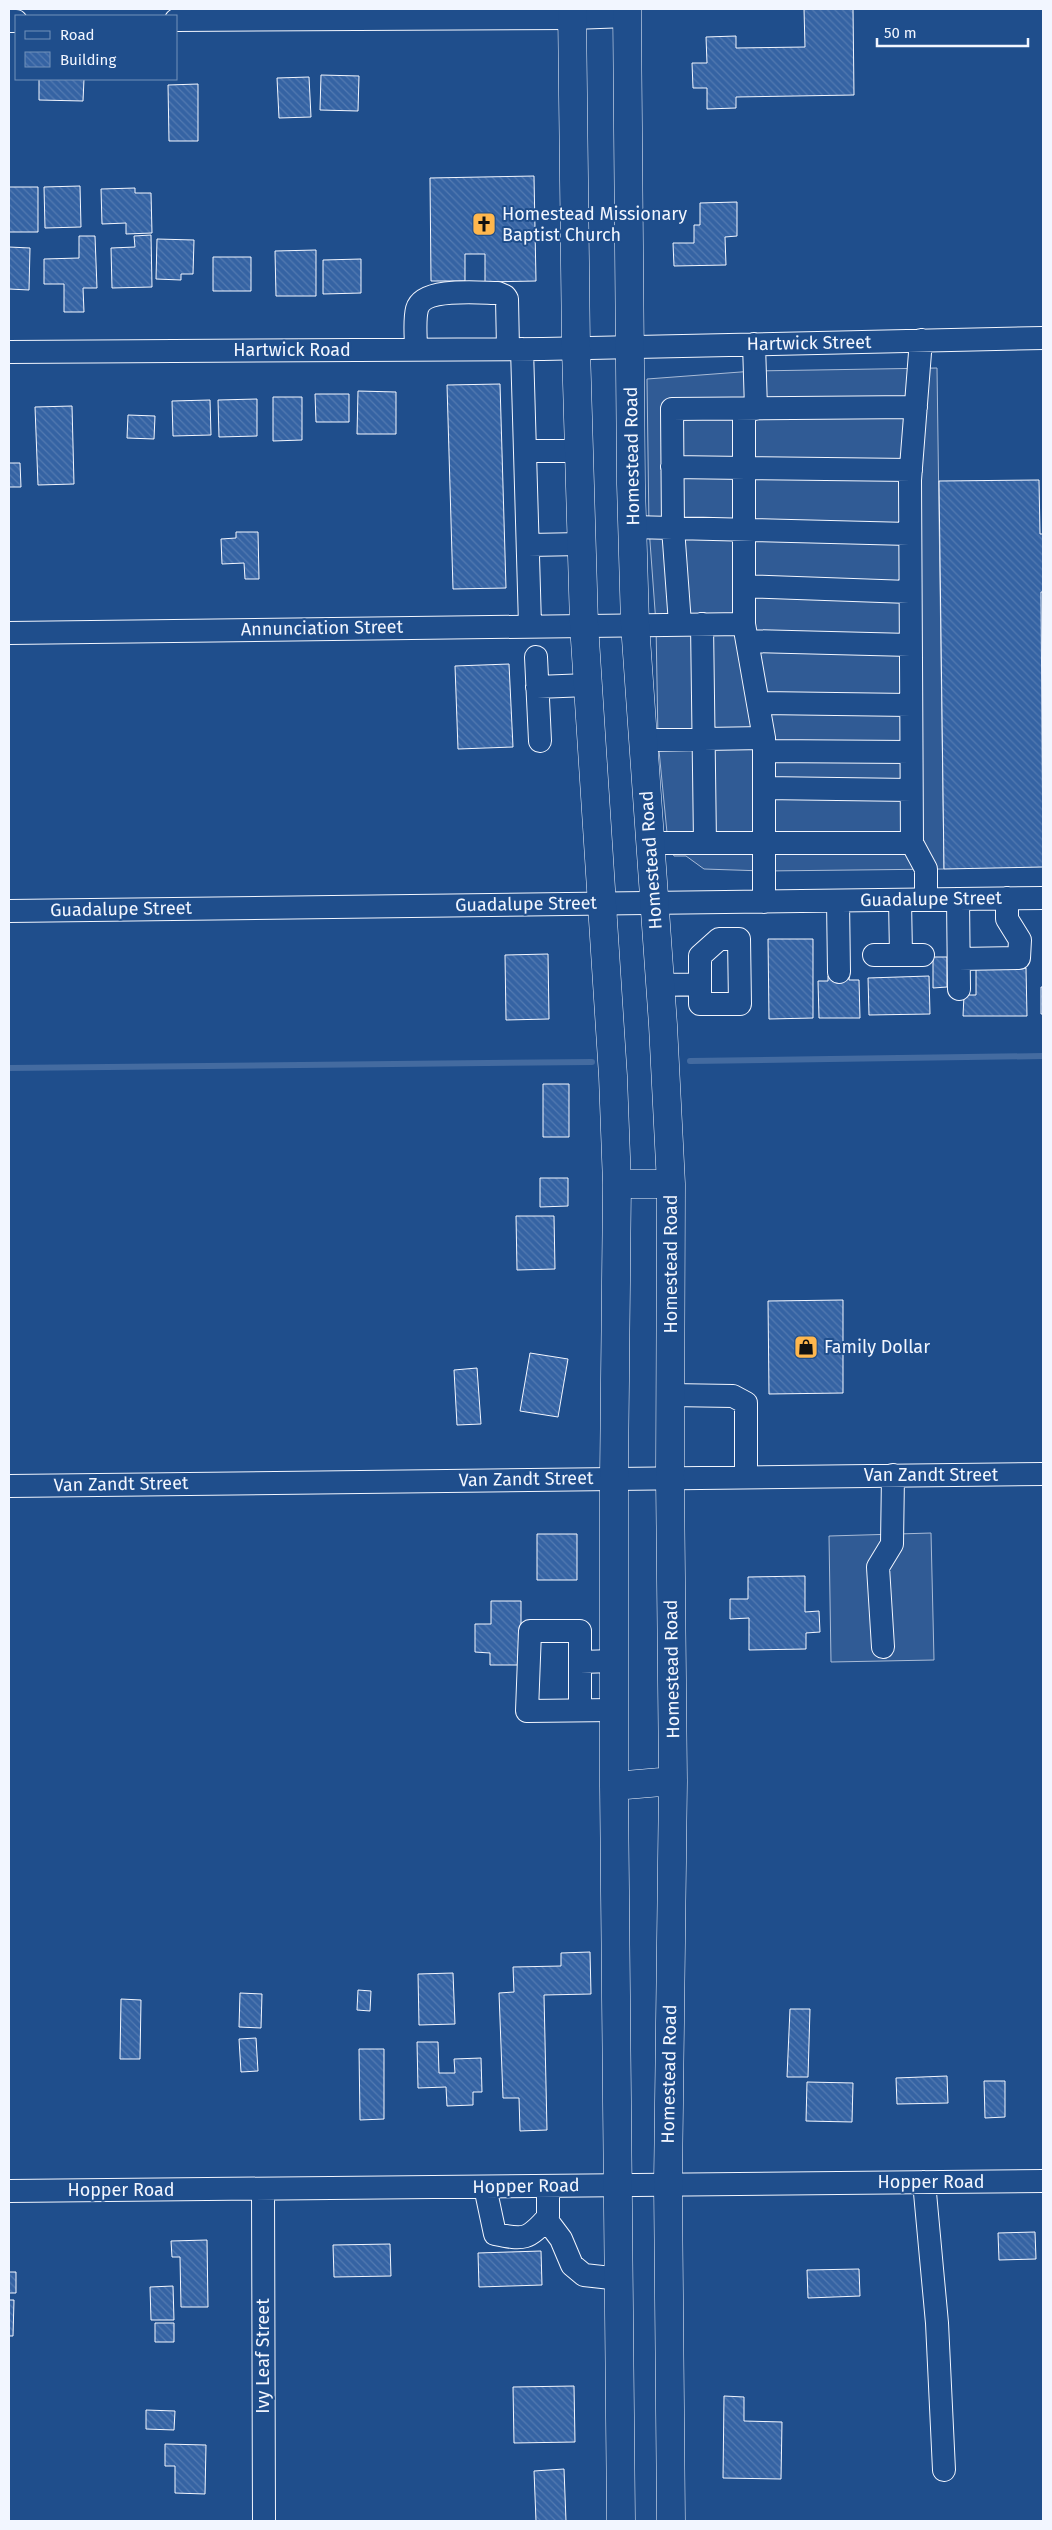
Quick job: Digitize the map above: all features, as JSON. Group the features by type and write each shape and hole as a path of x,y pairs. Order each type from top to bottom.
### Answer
{"main road":[{"name":"Homestead Road","path":"627,12 632,528 635,624 672,1184 670,1477 673,1781 668,2184 671,2521"},
{"path":"572,14 576,348 584,624 613,1076 618,1184 614,1478 614,1786 621,2521"},
{"path":"618,1184 672,1184"},
{"path":"614,1786 673,1781"}],"street":[{"path":"178,20 627,12"},
{"path":"416,349 417,310 420,303 428,297 441,294 498,293 507,299 515,349 525,451 530,625"},
{"name":"Hartwick Street","path":"576,348 1043,338"},
{"path":"921,340 911,470 910,705 912,843 926,868 926,899"},
{"path":"754,344 744,467 744,586 746,632 764,745 764,902"},
{"name":"Hartwick Road","path":"9,352 576,348"},
{"path":"680,624 673,528 672,410 916,408"},
{"path":"525,451 579,451"},
{"path":"672,467 911,470"},
{"path":"632,528 910,534"},
{"path":"528,545 582,544"},
{"path":"744,586 909,592"},
{"name":"Annunciation Street","path":"9,633 584,624 702,624 746,632 910,645"},
{"path":"702,624 705,843"},
{"path":"536,657 540,741"},
{"path":"537,687 588,685"},
{"path":"758,703 910,705"},
{"path":"643,740 704,739 764,745 911,752"},
{"path":"764,788 911,790"},
{"path":"650,843 912,843"},
{"path":"959,959 1019,958 1020,940 1007,920 1007,898"},
{"name":"Guadalupe Street","path":"9,911 1043,898"},
{"path":"958,899 959,989"},
{"path":"874,955 912,955 900,900"},
{"path":"838,901 839,972"},
{"path":"729,902 729,939"},
{"path":"719,939 739,939 740,1004 700,1004 700,984 700,956 719,939"},
{"path":"660,985 700,984"},
{"path":"671,1395 733,1396 746,1403 746,1476"},
{"name":"Van Zandt Street","path":"9,1486 1043,1474"},
{"path":"883,1647 878,1567 892,1544 892,1475"},
{"path":"580,1710 580,1631 530,1631 527,1711 614,1710"},
{"path":"580,1662 614,1661"},
{"name":"Hopper Road","path":"9,2191 1043,2181"},
{"path":"924,2182 937,2324 944,2470"},
{"path":"485,2187 495,2234 520,2239 534,2232 546,2219 548,2186"},
{"name":"Ivy Leaf Street","path":"263,2190 264,2521"},
{"path":"546,2219 561,2239 572,2264 584,2275 620,2279"}],"shaded area":[{"path":"937,368 944,869 764,871 704,869 686,856 674,856 668,843 658,740 656,624 649,528 647,379 754,371"},
{"path":"931,1533 934,1660 831,1662 829,1536"}],"building":[{"path":"804,9 853,9 854,95 736,97 736,108 707,109 707,88 693,88 692,63 707,63 706,37 736,36 736,48 805,47"},
{"path":"321,75 359,76 358,111 320,110"},
{"path":"309,77 311,117 279,118 277,78"},
{"path":"39,80 84,80 83,101 39,100"},
{"path":"198,84 198,141 169,141 168,85"},
{"path":"534,176 536,281 485,282 485,254 465,254 465,281 431,281 430,178"},
{"path":"80,186 81,227 45,228 44,187"},
{"path":"9,187 38,187 38,232 9,232"},
{"path":"135,188 135,193 151,193 152,233 126,234 126,223 102,224 101,189"},
{"path":"737,202 737,236 725,237 726,265 674,266 673,243 694,243 694,225 700,225 700,203"},
{"path":"151,235 152,287 112,288 111,248 135,247 134,236"},
{"path":"79,236 95,236 97,288 83,288 84,312 64,312 64,284 44,284 44,259 79,258"},
{"path":"157,239 194,240 193,274 181,274 181,280 156,279"},
{"path":"9,247 30,248 29,290 9,289"},
{"path":"316,250 316,296 276,296 275,251"},
{"path":"213,257 251,257 251,291 213,291"},
{"path":"361,259 361,293 323,294 323,260"},
{"path":"500,384 506,588 453,589 447,385"},
{"path":"358,391 396,392 396,434 357,434"},
{"path":"315,394 349,394 349,422 316,422"},
{"path":"273,397 302,397 302,440 273,441"},
{"path":"257,399 257,436 219,437 218,400"},
{"path":"210,400 211,435 173,436 172,401"},
{"path":"72,406 74,484 38,485 35,407"},
{"path":"128,415 155,416 154,439 127,438"},
{"path":"9,463 20,463 21,487 9,487"},
{"path":"1039,480 1040,534 1043,534 1043,592 1041,592 1043,867 944,869 939,481"},
{"path":"236,532 258,532 259,579 245,579 244,563 222,564 221,539 236,538"},
{"path":"509,664 513,747 458,749 455,666"},
{"path":"768,939 813,939 813,1018 769,1019"},
{"path":"548,954 549,1019 506,1020 505,955"},
{"path":"933,957 947,957 947,987 933,988"},
{"path":"976,968 1026,968 1027,1016 963,1016 964,995 976,995"},
{"path":"828,976 849,976 849,980 859,980 860,1018 819,1018 818,981 828,981"},
{"path":"929,976 930,1014 869,1015 868,978"},
{"path":"1041,987 1043,987 1043,1014 1041,1014"},
{"path":"543,1084 569,1084 569,1137 543,1137"},
{"path":"540,1178 568,1178 568,1206 540,1207"},
{"path":"516,1216 554,1216 555,1269 517,1270"},
{"name":"Family Dollar","path":"843,1300 843,1393 769,1394 768,1301"},
{"path":"530,1353 568,1359 558,1417 520,1411"},
{"path":"477,1368 481,1424 457,1425 454,1370"},
{"path":"537,1534 577,1534 577,1580 537,1580"},
{"path":"805,1576 805,1612 819,1611 820,1632 806,1633 806,1649 749,1650 749,1618 730,1619 730,1599 748,1599 748,1577"},
{"path":"491,1601 521,1601 521,1665 490,1665 490,1653 475,1652 475,1624 491,1624"},
{"path":"590,1952 591,1994 544,1995 547,2130 520,2131 519,2098 503,2098 499,1993 514,1992 513,1967 561,1966 561,1953"},
{"path":"453,1973 455,2024 419,2025 418,1974"},
{"path":"358,1990 371,1991 370,2011 357,2010"},
{"path":"240,1993 262,1994 261,2028 239,2027"},
{"path":"121,1999 141,2000 140,2059 120,2059"},
{"path":"790,2009 810,2009 808,2077 787,2077"},
{"path":"256,2038 258,2071 241,2072 239,2039"},
{"path":"417,2042 438,2042 439,2073 455,2073 454,2059 481,2058 482,2092 473,2092 473,2105 447,2106 446,2087 418,2088"},
{"path":"359,2049 384,2049 384,2119 360,2120"},
{"path":"947,2076 948,2103 897,2104 896,2078"},
{"path":"984,2081 1005,2081 1005,2117 985,2118"},
{"path":"807,2082 853,2083 852,2122 806,2121"},
{"path":"1035,2232 1036,2259 999,2260 998,2233"},
{"path":"207,2240 208,2307 181,2307 180,2257 172,2257 171,2241"},
{"path":"390,2244 391,2276 334,2277 333,2245"},
{"path":"541,2251 542,2285 479,2287 478,2253"},
{"path":"859,2269 860,2296 808,2298 807,2270"},
{"path":"9,2272 16,2272 16,2293 9,2293"},
{"path":"173,2286 174,2320 151,2320 150,2287"},
{"path":"9,2300 14,2300 13,2336 9,2336"},
{"path":"155,2323 174,2323 174,2342 155,2342"},
{"path":"574,2386 575,2442 514,2443 513,2387"},
{"path":"724,2396 744,2397 744,2421 782,2422 781,2479 723,2478"},
{"path":"146,2410 175,2411 174,2430 146,2429"},
{"path":"165,2444 206,2445 205,2494 175,2493 175,2466 165,2466"},
{"path":"564,2469 566,2521 536,2521 534,2471"}],"waterway":[{"path":"690,1061 1043,1056"},
{"path":"9,1068 592,1062"}],"place":[{"name":"Homestead Missionary Baptist Church","path":"484,224"},
{"name":"Family Dollar","path":"806,1347"}]}
